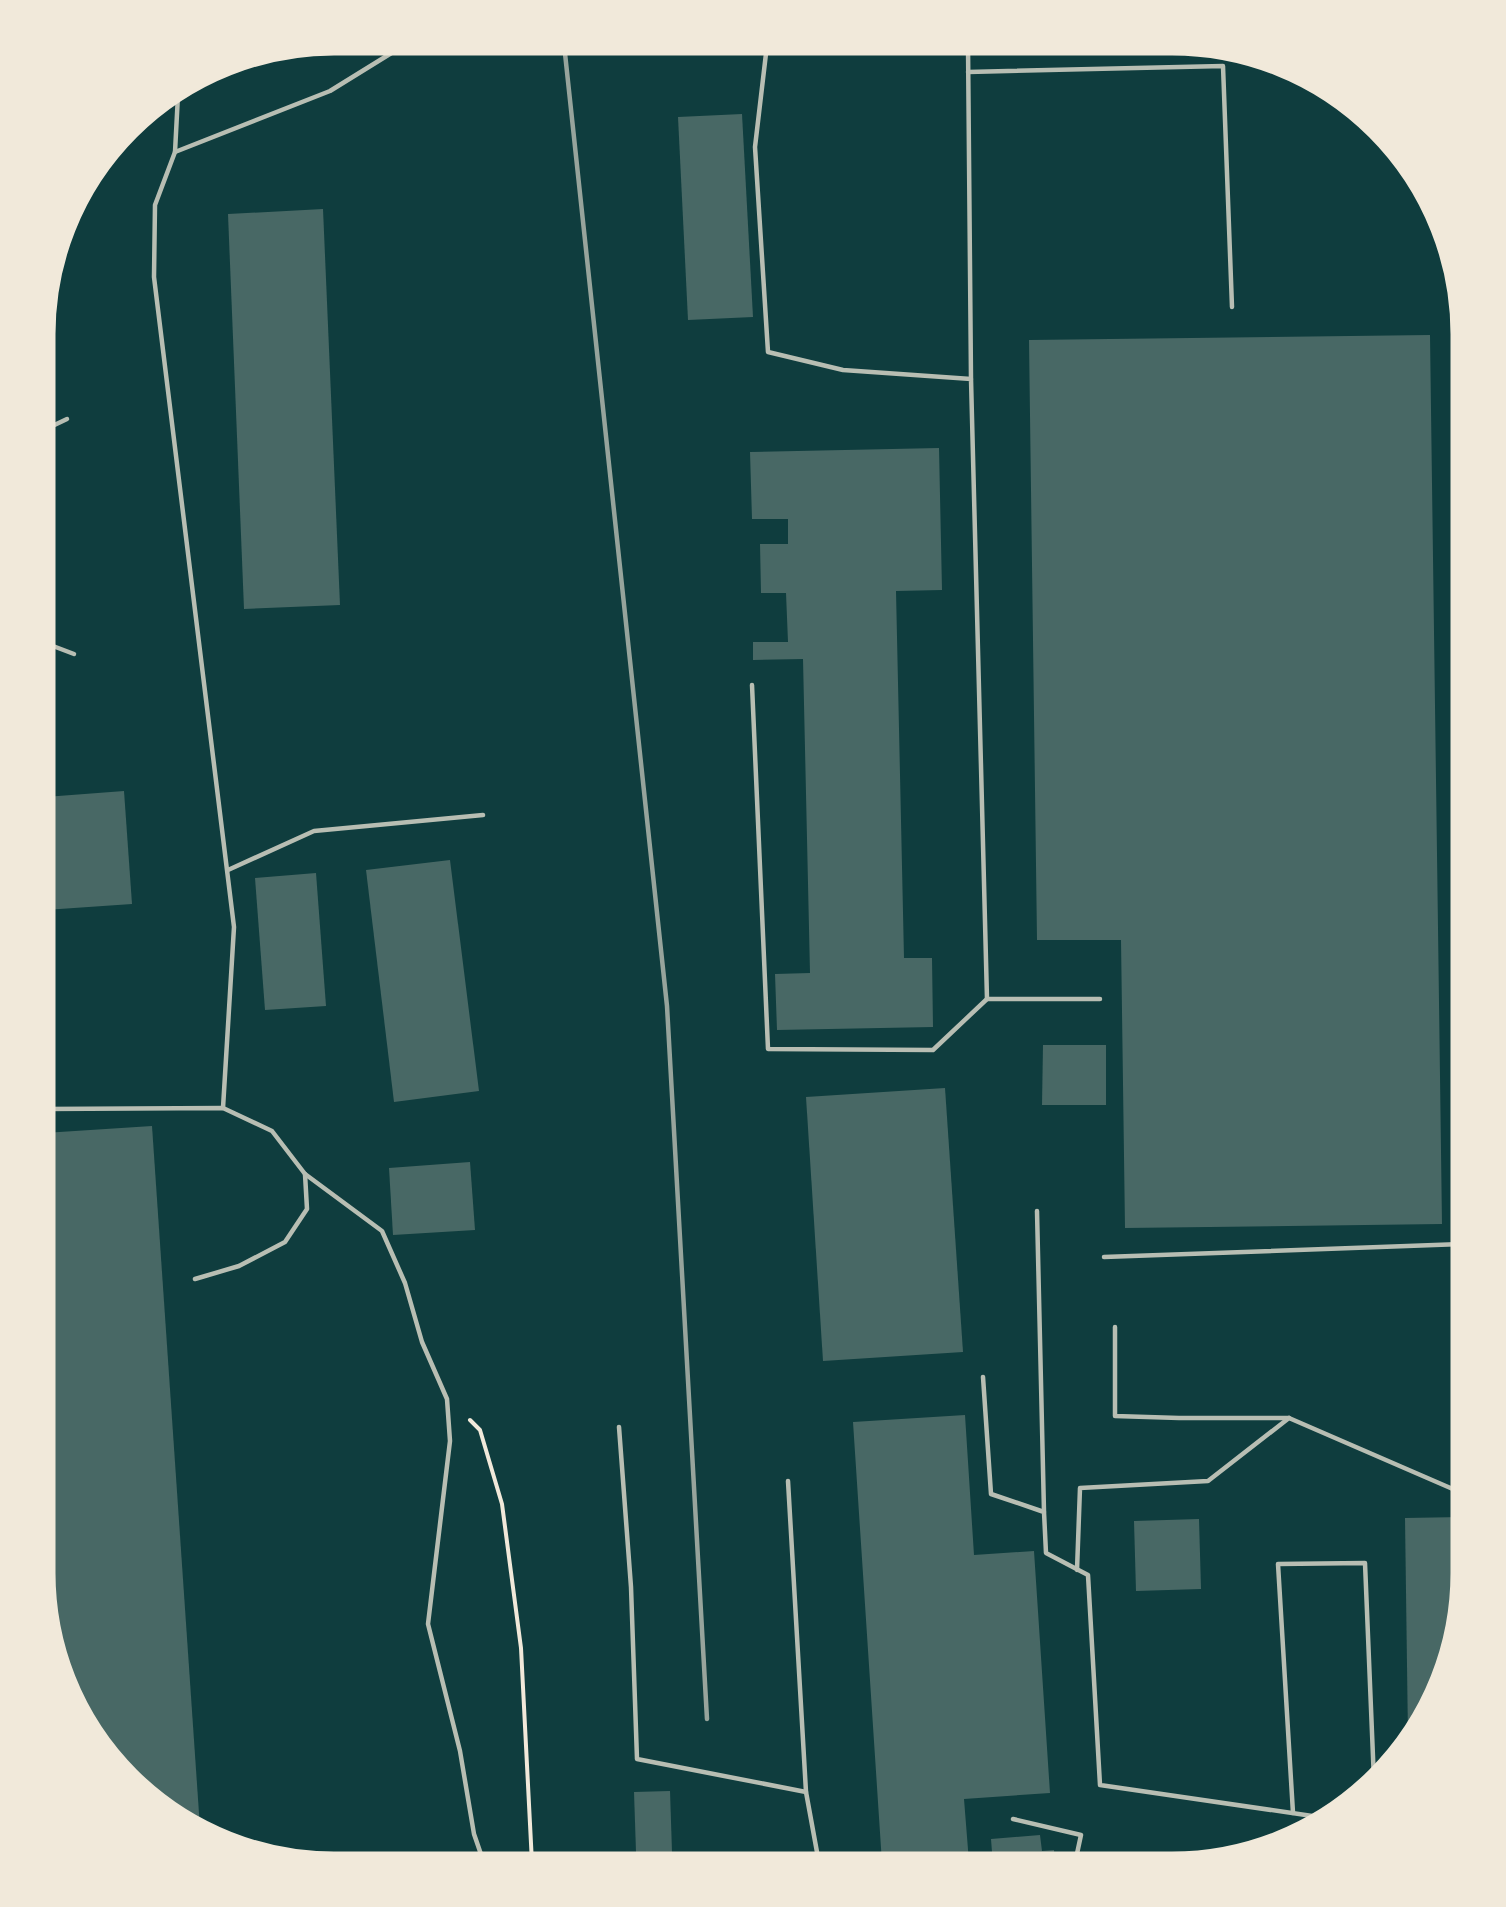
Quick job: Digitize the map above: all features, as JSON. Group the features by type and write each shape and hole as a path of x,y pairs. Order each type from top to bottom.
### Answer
{"lane":[{"path":"175,152 330,91 390,54"},
{"path":"766,54 754,147 768,352 843,370 971,379"},
{"path":"968,54 971,379 987,999"},
{"path":"968,72 1223,66 1232,307"},
{"path":"178,101 175,152 155,206 154,277 234,927 223,1108"},
{"path":"54,425 67,419"},
{"path":"54,646 74,654"},
{"path":"752,685 768,1049 933,1050 987,999 1100,999"},
{"path":"228,870 314,831 483,815"},
{"path":"54,1109 223,1108 272,1131 305,1174 382,1231 405,1282 422,1342 447,1399 450,1441 428,1624 460,1751 474,1834 481,1853"},
{"path":"195,1279 239,1266 285,1242 307,1209 305,1174"},
{"path":"1037,1211 1046,1553 1088,1575 1100,1785 1312,1816"},
{"path":"1104,1257 1452,1244"},
{"path":"1115,1327 1115,1416 1289,1418 1452,1489"},
{"path":"983,1377 991,1494 1044,1512"},
{"path":"1077,1570 1080,1488 1208,1481 1289,1418"},
{"path":"619,1427 631,1587 637,1759 806,1792"},
{"path":"788,1481 806,1792 817,1853"},
{"path":"1293,1813 1278,1564 1365,1563 1373,1768"},
{"path":"1013,1819 1081,1835 1077,1853"}],"path":[{"path":"447,1399 480,1430 502,1504 521,1648 531,1853"}],"building":[{"path":"742,114 753,317 688,320 678,117"},
{"path":"323,209 340,605 244,609 228,214"},
{"path":"1430,335 1442,1224 1125,1228 1121,940 1037,940 1029,340"},
{"path":"939,448 942,590 896,591 904,958 932,958 933,1027 777,1030 775,974 810,973 803,659 753,660 753,642 788,642 786,593 761,593 760,544 788,544 788,519 752,519 750,452"},
{"path":"124,791 132,904 54,909 54,796"},
{"path":"450,860 479,1091 394,1102 366,870"},
{"path":"316,873 326,1006 265,1010 255,878"},
{"path":"1043,1045 1106,1045 1106,1105 1042,1105"},
{"path":"945,1088 963,1352 823,1361 806,1097"},
{"path":"152,1126 199,1819 149,1784 112,1744 91,1713 75,1680 59,1628 54,1573 54,1132"},
{"path":"470,1162 475,1230 393,1235 389,1168"},
{"path":"965,1415 974,1555 1034,1551 1050,1793 964,1799 968,1853 881,1853 853,1422"},
{"path":"1452,1517 1452,1573 1447,1628 1431,1680 1408,1724 1405,1518"},
{"path":"1199,1519 1201,1589 1136,1591 1134,1521"},
{"path":"670,1791 672,1852 636,1852 634,1792"},
{"path":"1040,1835 1042,1851 1054,1850 1054,1853 974,1853 992,1852 991,1839"},
{"path":"431,1852 431,1853 385,1853"}],"railway":[{"path":"565,54 667,1006 707,1719"}]}
